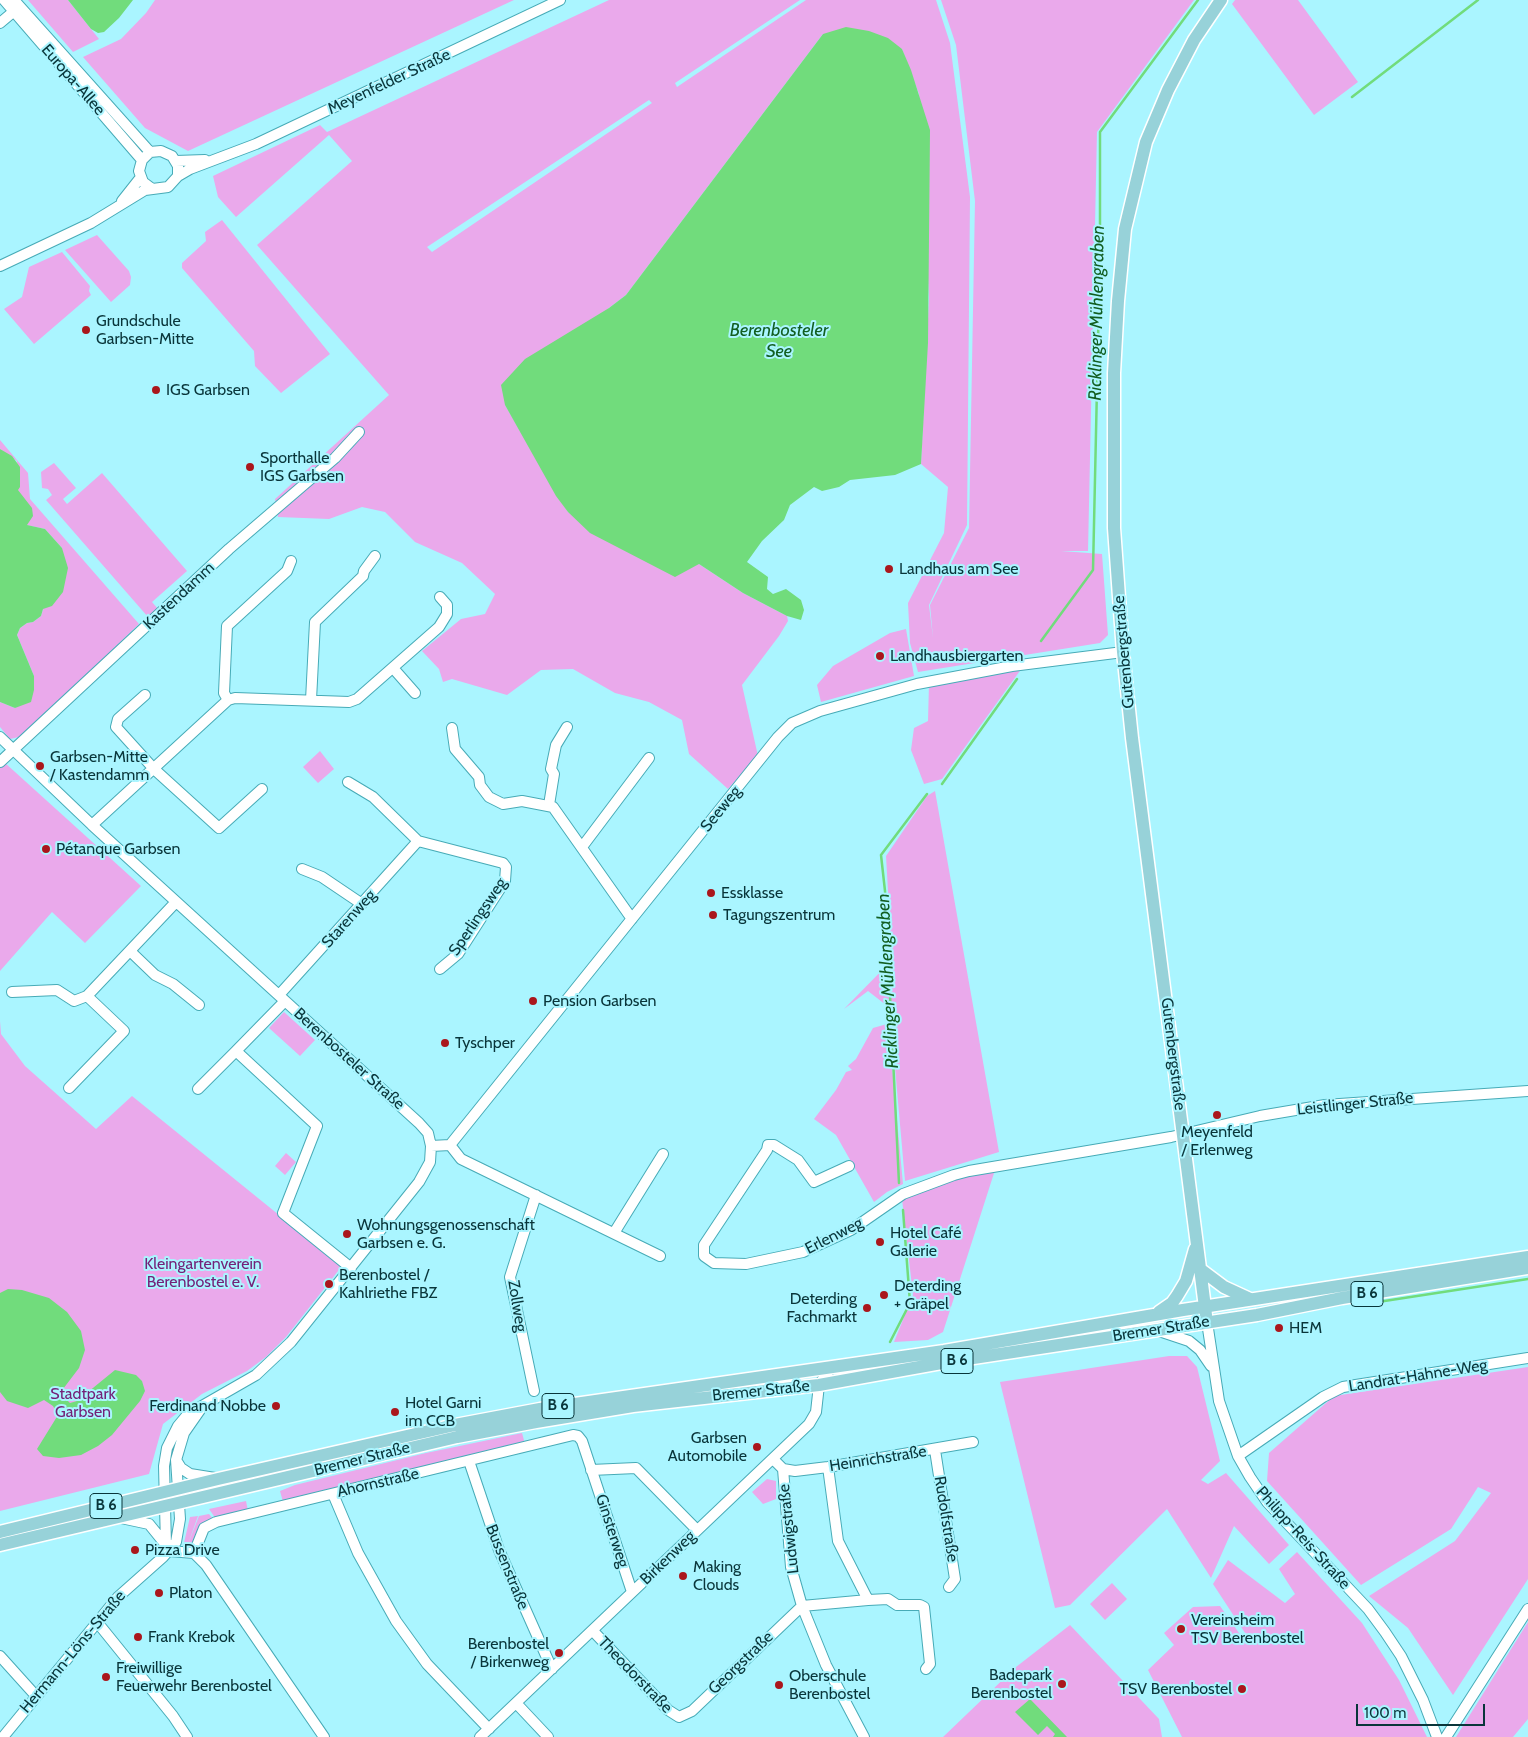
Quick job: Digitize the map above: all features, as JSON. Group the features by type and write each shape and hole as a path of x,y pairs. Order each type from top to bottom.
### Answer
{"main road":[{"name":"Gutenbergstraße","path":"1207,1322 1132,738 1123,652 1114,528 1114,374 1118,301 1125,229 1146,142 1168,90 1194,40 1221,0"},
{"path":"1152,1315 1163,1310 1178,1296 1186,1281 1197,1244"},
{"name":"Bremer Straße","path":"0,1532 178,1488 455,1426 540,1409 944,1351 1152,1315 1528,1257"},
{"name":"Bremer Straße","path":"0,1545 180,1504 456,1437 542,1421 643,1405 819,1385 947,1362 1157,1331 1528,1268"},
{"path":"1200,1269 1224,1288 1253,1300"}],"street":[{"name":"Europa-Allee","path":"4,0 16,6 150,152"},
{"name":"Meyenfelder Straße","path":"0,266 113,211 151,188 168,187 178,176 215,159 256,144 560,0"},
{"name":"Europa-Allee","path":"16,6 142,160"},
{"path":"0,23 16,6"},
{"path":"150,152 142,160 139,171 141,177 151,188"},
{"name":"Meyenfelder Straße","path":"150,152 167,152 176,161 215,159"},
{"path":"176,161 178,176"},
{"name":"Meyenfelder Straße","path":"113,211 141,177"},
{"name":"Kastendamm","path":"0,762 229,549 335,458 359,432"},
{"path":"310,700 315,622 363,576 364,571 375,556"},
{"path":"228,700 224,694 227,626 287,571 291,561"},
{"path":"92,825 228,700 235,698 353,701 439,627 447,614 447,605 440,597"},
{"name":"Seeweg","path":"450,1145 778,737 792,723 802,718 917,684 1012,666 1123,652"},
{"path":"393,668 415,693"},
{"path":"145,696 116,724 154,769 219,828 262,789"},
{"path":"549,805 554,774 551,769 556,745 566,727"},
{"path":"452,728 455,749 479,777 480,785 489,797 503,804 522,801 549,805 558,812 632,919"},
{"name":"Berenbosteler Straße","path":"0,737 92,825 424,1128 431,1146"},
{"path":"582,847 649,758"},
{"name":"Sperlingsweg","path":"348,782 373,797 418,841 503,863 507,873 505,881 458,954 440,969"},
{"name":"Starenweg","path":"198,1089 236,1051 418,841"},
{"path":"302,869 322,876 362,904"},
{"path":"12,992 57,990 74,1001 87,996 176,902"},
{"path":"130,952 155,975 172,984 199,1005"},
{"path":"69,1088 124,1031 87,996"},
{"path":"236,1051 317,1126 283,1213 351,1268"},
{"name":"Leistlinger Straße","path":"1184,1134 1260,1116 1324,1105 1528,1091"},
{"name":"Erlenweg","path":"849,1166 814,1182 798,1160 774,1145 768,1145 767,1150 704,1245 704,1256 714,1263 735,1264 789,1256 843,1234 903,1194 954,1174 1184,1134"},
{"path":"167,1548 164,1492 167,1448 183,1419 256,1375 273,1362 420,1182 430,1162 431,1146 450,1145 461,1158 660,1256"},
{"path":"614,1233 662,1154"},
{"name":"Zollweg","path":"534,1391 510,1277 536,1195"},
{"name":"Philipp-Reis-Straße","path":"1207,1322 1219,1401 1238,1456 1267,1502 1368,1609 1385,1632 1401,1656 1423,1700 1437,1737"},
{"path":"1157,1331 1189,1341 1200,1350 1213,1368"},
{"name":"Landrat-Hahne-Weg","path":"1238,1456 1323,1397 1343,1387 1528,1358"},
{"name":"Birkenweg","path":"480,1737 552,1669 596,1634 632,1592 814,1418 818,1404 819,1385 832,1366"},
{"path":"180,1504 176,1460 184,1433 204,1406"},
{"name":"Ahornstraße","path":"194,1553 202,1531 211,1524 578,1436"},
{"name":"Ginsterweg","path":"578,1436 632,1592"},
{"name":"Heinrichstraße","path":"783,1469 795,1471 828,1467 973,1442"},
{"name":"Rudolfstraße","path":"935,1450 955,1580 949,1586"},
{"name":"Ludwigstraße","path":"773,1459 783,1469 791,1567 802,1606 826,1666 864,1737"},
{"path":"176,1460 181,1468 190,1474 218,1479"},
{"name":"Bussenstraße","path":"469,1461 502,1557 552,1669"},
{"path":"828,1467 838,1541 868,1600"},
{"name":"Ginsterweg","path":"591,1470 636,1468 697,1530"},
{"path":"333,1494 358,1553 396,1621 427,1664 489,1729"},
{"name":"Hermann-Löns-Straße","path":"3,1737 118,1597 167,1548 176,1542 180,1504"},
{"path":"118,1517 150,1524 167,1548 194,1553 212,1572 324,1737"},
{"path":"802,1606 888,1599 897,1605 920,1605 924,1607 930,1664 926,1669"},
{"name":"Georgstraße","path":"679,1717 692,1711 802,1606"},
{"path":"1446,1737 1528,1609"},
{"path":"97,1622 173,1716 187,1737"},
{"name":"Theodorstraße","path":"596,1634 668,1710 679,1717"},
{"path":"0,1656 36,1696"},
{"path":"516,1703 548,1737"}],"green space":[{"path":"28,0 68,0 99,39 73,52"},
{"path":"155,0 514,0 188,151 145,128 83,57 121,39 146,13"},
{"path":"609,0 800,0 675,83 677,87 806,0 936,0 950,43 970,197 967,525 929,605 933,638 930,605 969,528 975,201 956,45 941,0 1194,0 1097,132 1088,551 1061,551 1102,554 1108,635 1100,643 918,672 910,643 908,603 944,533 948,487 921,464 929,298 919,94 902,49 823,34 626,295 609,308 505,405 568,512 699,564 743,593 787,616 788,621 779,636 742,685 758,756 728,789 689,754 682,720 649,702 615,693 573,669 541,670 507,695 452,679 443,682 439,669 422,651 461,619 485,614 495,594 462,563 415,542 385,512 362,507 329,519 278,517 275,499 389,395 257,245 352,161 329,135 236,217 218,197 213,176 320,125 327,132","holes":["649,100 652,103 432,252 427,247"]},
{"path":"1235,0 1298,0 1358,82 1314,115 1232,4"},
{"path":"222,220 330,354 281,393 255,366 254,351 182,268 182,263 206,241 205,232"},
{"path":"97,235 129,271 131,277 130,285 111,302 65,250"},
{"path":"62,252 90,286 89,291 91,295 34,344 4,309 22,297 29,267"},
{"path":"0,440 28,473 30,499 139,624 23,736 10,739 0,727 0,702 15,708 34,676 17,635 20,628 41,616 62,548 45,529 26,525 18,490 17,461 0,449"},
{"path":"54,463 76,488 63,499 67,504 102,473 187,571 152,602 158,609 148,617 46,500 52,495 48,489 42,488 41,472"},
{"name":"Landhausbiergarten","path":"906,629 914,676 821,702 817,685 833,666 890,633"},
{"path":"1022,668 942,779 924,784 911,750 914,728 928,721 929,684"},
{"path":"320,751 334,769 318,783 303,767"},
{"path":"4,762 141,886 85,943 52,912 0,971 0,766"},
{"path":"935,791 999,1152 905,1181 894,1056 891,1056 903,1184 887,1192 874,1202 836,1135 814,1119 836,1090 846,1072 852,1070 848,1066 856,1059 873,1028 887,1024 886,1005 868,991 844,1009 892,960 886,856 927,796"},
{"path":"284,1012 315,1040 300,1056 269,1028"},
{"path":"0,1021 1,1034 25,1066 96,1129 132,1096 342,1266 286,1337 266,1357 247,1371 202,1394 163,1424 149,1474 0,1511"},
{"path":"286,1153 296,1162 285,1175 275,1166"},
{"path":"995,1170 943,1332 928,1340 894,1342 913,1295 902,1199 947,1181"},
{"path":"1169,1356 1187,1356 1197,1367 1220,1461 1201,1480 1208,1484 1226,1473 1289,1545 1269,1564 1234,1526 1211,1578 1167,1509 1070,1605 1055,1608 1000,1382"},
{"path":"1528,1367 1528,1579 1453,1695 1408,1628 1369,1596 1455,1541 1491,1493 1478,1487 1451,1529 1361,1585 1267,1481 1269,1453 1334,1396"},
{"path":"522,1433 525,1444 283,1502 280,1491 295,1485 426,1453"},
{"path":"767,1479 776,1481 776,1499 763,1504 752,1492"},
{"path":"246,1501 248,1511 216,1519 209,1509"},
{"path":"209,1514 213,1519 191,1548 183,1547 190,1517 198,1516 188,1544 199,1516"},
{"path":"1297,1552 1362,1623 1399,1680 1427,1737 1182,1737 1148,1670 1174,1645 1164,1633 1193,1607 1220,1606 1239,1633 1249,1639 1213,1584 1228,1560 1285,1603 1295,1594 1279,1569"},
{"path":"1112,1583 1127,1599 1105,1620 1090,1604"},
{"path":"1528,1622 1528,1719 1513,1737 1456,1737"},
{"name":"Badepark Berenbostel","path":"1070,1625 1159,1719 1162,1737 943,1737 1016,1667"}],"water":[{"path":"68,0 133,0 119,18 104,32 98,33 91,29"},
{"name":"Berenbosteler See","path":"846,27 869,31 888,38 902,49 911,70 930,130 928,343 921,464 895,475 850,480 839,487 822,491 814,487 790,505 784,520 762,541 747,562 768,577 767,589 773,594 786,589 801,600 804,610 801,620 787,616 743,593 699,564 675,577 590,533 568,512 556,496 505,405 501,385 525,359 609,308 626,295 823,34"},
{"path":"0,449 12,456 20,467 20,487 18,490 32,508 33,516 27,525 45,529 62,548 68,568 63,592 52,606 43,609 41,616 20,628 17,635 34,676 34,690 31,702 15,708 0,702"},
{"path":"8,1289 22,1290 49,1298 67,1312 81,1331 85,1350 79,1368 60,1393 70,1403 77,1401 115,1370 136,1375 142,1381 145,1391 140,1401 112,1435 98,1446 81,1455 59,1458 43,1456 37,1449 58,1415 53,1406 44,1400 28,1408 7,1401 0,1392 0,1293"},
{"path":"1030,1699 1067,1737 1053,1737 1055,1734 1047,1726 1038,1735 1015,1712"}],"waterway":[{"name":"Ricklinger Mühlengraben","path":"1041,641 1093,570 1100,250 1100,132 1198,0"},
{"path":"1352,97 1478,0"},
{"name":"Ricklinger Mühlengraben","path":"942,784 1017,679"},
{"name":"Ricklinger Mühlengraben","path":"899,1183 885,891 881,855 927,794"},
{"name":"Ricklinger Mühlengraben","path":"890,1342 910,1303 903,1210"},
{"path":"1378,1302 1528,1279"}],"place":[{"name":"Grundschule Garbsen-Mitte","path":"86,330"},
{"name":"IGS Garbsen","path":"156,390"},
{"name":"Sporthalle IGS Garbsen","path":"250,467"},
{"name":"Landhaus am See","path":"889,569"},
{"name":"Landhausbiergarten","path":"880,656"},
{"name":"Garbsen-Mitte / Kastendamm","path":"40,766"},
{"name":"Pétanque Garbsen","path":"46,849"},
{"name":"Essklasse","path":"711,893"},
{"name":"Tagungszentrum","path":"713,915"},
{"name":"Pension Garbsen","path":"533,1001"},
{"name":"Tyschper","path":"445,1043"},
{"name":"Meyenfeld / Erlenweg","path":"1217,1115"},
{"name":"Wohnungsgenossenschaft Garbsen e. G.","path":"347,1234"},
{"name":"Hotel Café Galerie","path":"880,1242"},
{"name":"Berenbostel / Kahlriethe FBZ","path":"329,1284"},
{"name":"Deterding + Gräpel","path":"884,1295"},
{"name":"Deterding Fachmarkt","path":"867,1308"},
{"name":"HEM","path":"1279,1328"},
{"name":"Ferdinand Nobbe","path":"276,1406"},
{"name":"Hotel Garni im CCB","path":"395,1412"},
{"name":"Garbsen Automobile","path":"757,1447"},
{"name":"Pizza Drive","path":"135,1550"},
{"name":"Making Clouds","path":"683,1576"},
{"name":"Platon","path":"159,1593"},
{"name":"Vereinsheim TSV Berenbostel","path":"1181,1629"},
{"name":"Frank Krebok","path":"138,1637"},
{"name":"Berenbostel / Birkenweg","path":"559,1653"},
{"name":"Freiwillige Feuerwehr Berenbostel","path":"106,1677"},
{"name":"Badepark Berenbostel","path":"1062,1684"},
{"name":"Oberschule Berenbostel","path":"779,1685"},
{"name":"TSV Berenbostel","path":"1242,1689"}],"park label":[{"name":"Kleingartenverein Berenbostel e. V.","path":"203,1273"},
{"name":"Stadtpark Garbsen","path":"83,1403"}]}
